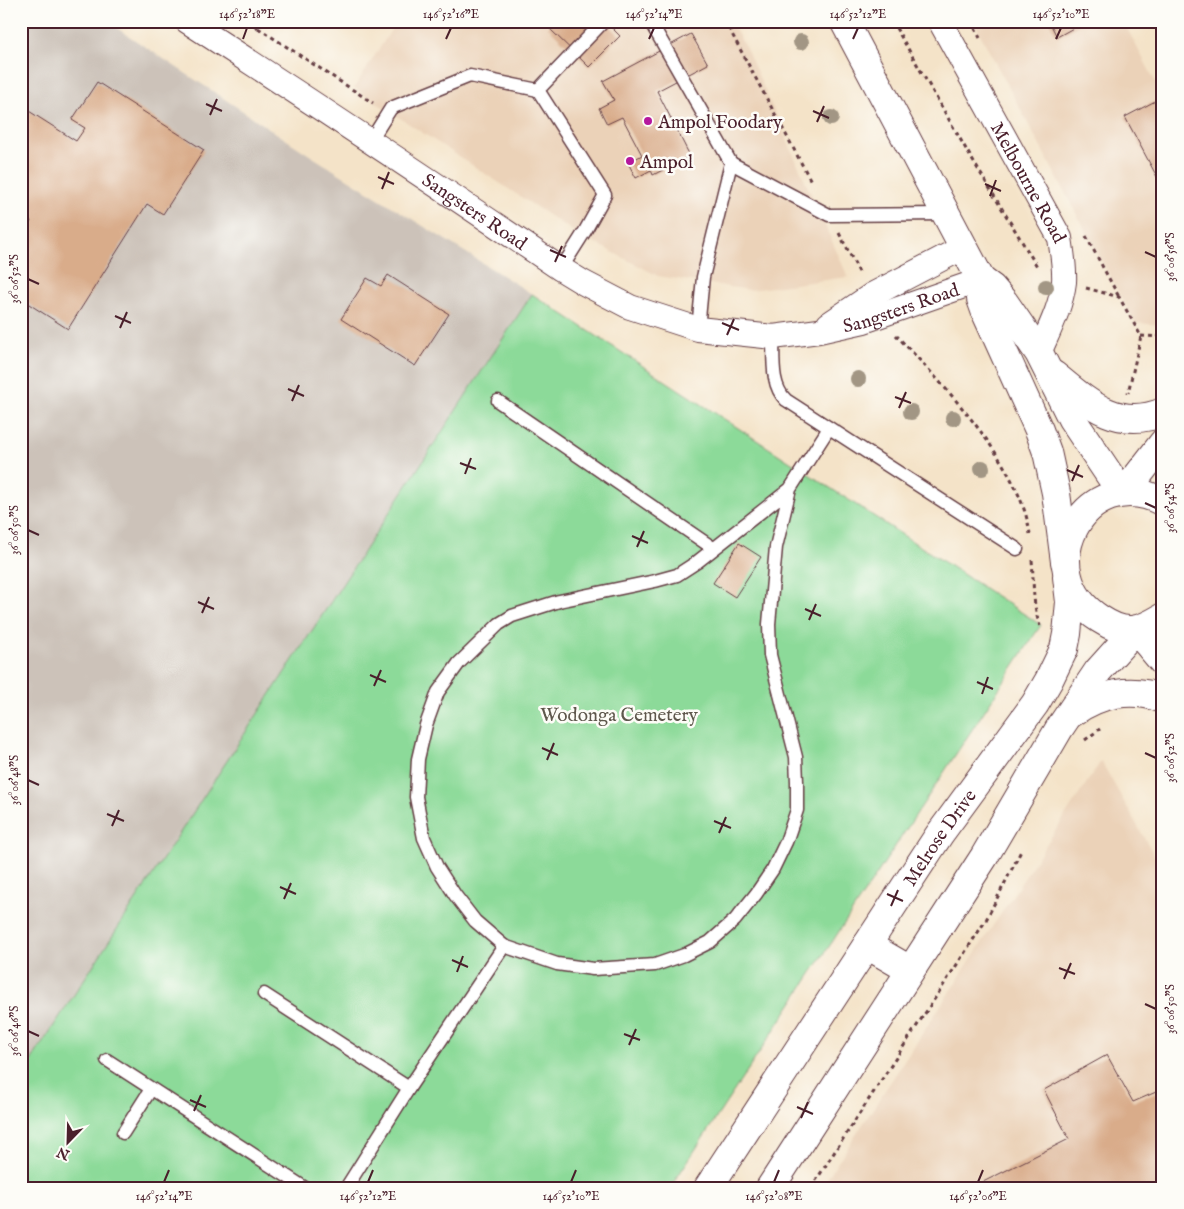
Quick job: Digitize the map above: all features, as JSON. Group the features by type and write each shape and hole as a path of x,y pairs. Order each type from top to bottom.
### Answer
{"main road":[{"path":"844,21 981,280 992,288 1004,302 1043,361 1072,419 1123,492"},
{"path":"981,280 981,299 986,313 1039,430 1047,452 1056,494 1066,569 1078,599 1092,614 1116,627 1135,631 1163,662"},
{"path":"1043,361 1092,405 1118,417 1145,417 1163,412"},
{"path":"1123,492 1163,443"},
{"path":"1066,569 1069,541 1085,513 1100,500 1123,492 1147,495 1163,502"},
{"name":"Melrose Drive","path":"708,1188 939,835 1035,704 1049,680 1064,649 1067,634 1070,602 1066,569"},
{"path":"770,1188 984,856 1058,729 1098,671 1135,631 1163,617"},
{"path":"1058,729 1073,713 1095,699 1129,693 1149,695 1163,699"},
{"path":"867,945 910,970"}],"street":[{"name":"Sangsters Road","path":"187,21 210,28 328,114 371,140 584,284 630,307 698,329 773,337 819,331 876,305 964,247"},
{"name":"Melbourne Road","path":"940,21 1060,238 1064,265 1064,282 1043,361"},
{"name":"Sangsters Road","path":"876,305 981,280"}],"lane":[{"path":"538,90 604,21"},
{"path":"650,21 731,163 829,215 947,214"},
{"path":"371,140 390,108 470,76 538,90 605,195 561,269"},
{"path":"698,329 703,277 731,163"},
{"path":"773,337 775,378 781,395 828,428 1017,549"},
{"path":"498,401 713,548"},
{"path":"790,490 686,569 668,578 559,601 512,616 499,624 459,664 438,692 426,725 418,759 416,797 424,838 437,867 455,896 475,921 504,946 556,964 593,969 656,965 684,955 710,942 735,920 773,869 786,842 797,810 796,757 770,654 769,624 776,547 790,490 828,428"},
{"path":"346,1188 409,1088 504,946"},
{"path":"264,994 409,1088"},
{"path":"107,1060 305,1188"},
{"path":"123,1133 151,1089"}],"path":[{"path":"248,21 388,113"},
{"path":"258,28 260,26 259,21"},
{"path":"725,21 892,332 937,378 989,444 1010,476 1019,496 1030,531 1030,541"},
{"path":"1140,336 1163,337"},
{"path":"1031,551 1033,599 1042,632"},
{"path":"1084,741 1106,724"},
{"path":"811,1188 986,920 1024,844"}],"shaded area":[{"path":"21,21 106,21 311,156 532,294 21,1076"},
{"name":"Ampol","path":"397,21 730,21 746,48 848,277 750,290 658,276 576,233 354,88"},
{"path":"973,21 1123,21 1163,96 1163,325 1135,323"},
{"path":"1101,761 1163,871 1163,1188 821,1188"}],"green space":[{"name":"Wodonga Cemetery","path":"532,294 1041,625 670,1188 21,1188 21,1076"}],"building":[{"path":"553,21 605,21 620,36 589,67 548,27"},
{"path":"1049,21 1086,21 1057,37"},
{"name":"Ampol Foodary","path":"691,34 708,64 657,91 690,156 653,175 651,170 636,178 628,163 642,155 622,117 607,124 599,108 614,100 603,81"},
{"path":"97,82 204,150 163,214 147,204 68,329 21,299 21,237 31,221 21,215 21,106 76,141 85,128 72,120"},
{"path":"1161,98 1163,102 1163,188 1125,117"},
{"path":"388,275 449,314 415,366 341,319 367,278 381,286"},
{"path":"739,543 761,557 735,597 713,583"},
{"path":"1107,1055 1133,1102 1163,1089 1163,1188 971,1188 1069,1139 1044,1090"}],"place":[{"name":"Ampol Foodary","path":"648,121"},
{"name":"Ampol","path":"630,161"}]}
